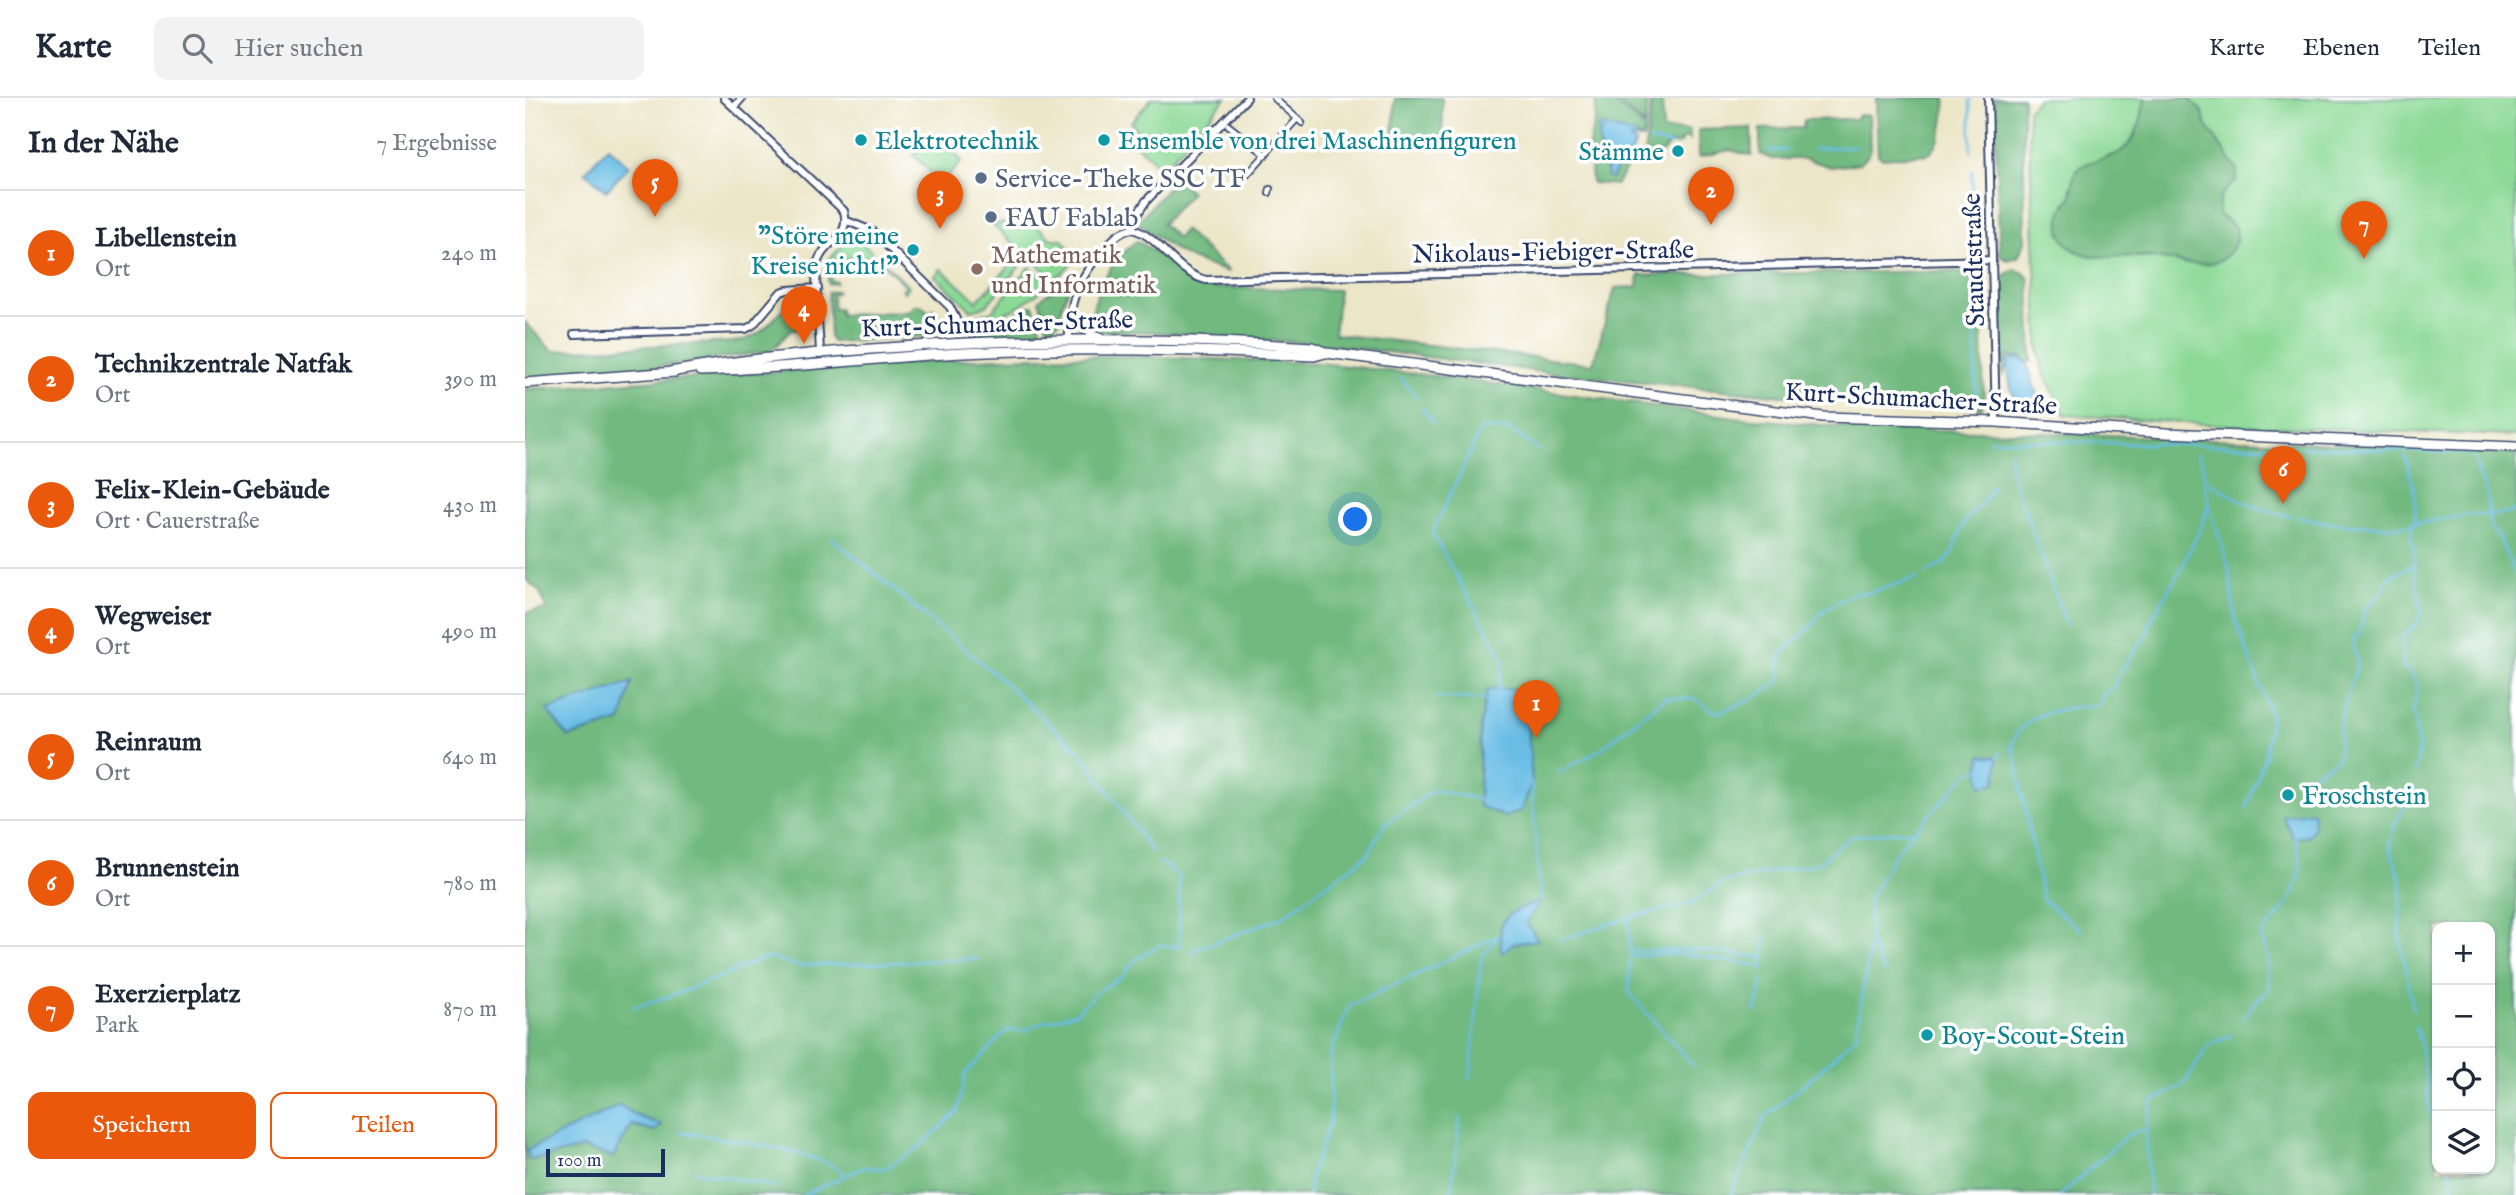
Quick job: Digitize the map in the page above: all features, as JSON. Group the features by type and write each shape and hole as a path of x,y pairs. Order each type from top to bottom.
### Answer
{"main road":[{"name":"Kurt-Schumacher-Straße","path":"525,383 719,371 964,342 1109,339 1247,342 1312,347 1327,353 1780,412 1866,419 1996,422 2166,433 2516,447"},
{"name":"Kurt-Schumacher-Straße","path":"821,358 1069,350 1194,350 1314,356 1327,353"}],"street":[{"path":"724,98 844,211 845,229 819,258 817,267 821,358"},
{"path":"734,107 742,98"},
{"path":"1069,350 1072,306 1079,282 1090,264 1116,235 1132,229 1146,201 1247,98"},
{"path":"1274,98 1302,123"},
{"name":"Staudtstraße","path":"1988,98 1996,422"},
{"path":"1238,185 1270,153 1297,119"},
{"path":"1228,125 1270,153"},
{"path":"846,220 872,231 950,307 955,319"},
{"name":"Nikolaus-Fiebiger-Straße","path":"1132,229 1144,234 1193,276 1206,280 1992,260"},
{"path":"574,334 746,329 753,325 781,292 818,288"},
{"path":"1072,306 1078,325 1088,334 1109,339"}],"green space":[{"path":"1152,98 1226,98 1160,172 1153,160 1132,141 1138,134 1131,122"},
{"path":"1395,98 1442,98 1443,139 1393,134"},
{"path":"1596,98 1609,98 1645,128 1643,139 1633,134 1599,129 1602,132 1598,155 1605,156 1612,178 1617,164 1631,155 1631,161 1616,185 1592,183 1589,144 1595,120"},
{"path":"1613,98 1648,98 1645,125"},
{"path":"1652,98 1662,98 1663,131 1690,130 1690,140 1685,137 1678,145 1670,143 1662,153 1644,155"},
{"path":"1876,98 1946,98 1942,128 1933,149 1928,154 1882,158 1878,155"},
{"path":"1994,98 2023,98 2025,241 2018,257 2008,260 2000,256"},
{"path":"2038,98 2145,98 2140,124 2127,147 2118,154 2107,157 2071,188 2072,196 2065,204 2127,256 2187,264 2205,123 2203,113 2189,98 2516,98 2516,436 2220,425 2065,415 2043,372 2039,352 2028,110"},
{"path":"2145,98 2189,98 2203,113 2205,123 2237,170 2236,181 2222,195 2219,215 2236,229 2237,238 2228,254 2219,261 2194,264 2143,256 2092,256 2074,250 2061,236 2060,217 2071,196 2076,172 2087,163 2116,154 2126,147 2137,131"},
{"path":"1857,115 1869,115 1870,153 1860,163 1831,167 1807,159 1772,159 1760,154 1760,129 1803,128 1804,120 1856,119"},
{"path":"1751,128 1752,156 1730,150 1699,157 1698,130"},
{"path":"933,133 962,161 942,183 913,155"},
{"path":"1177,178 1191,192 1162,224 1177,238 1184,230 1229,272 1180,253 1137,222"},
{"path":"1028,217 1051,239 1061,239 1074,254 1081,254 1055,280 991,224 1011,223 1016,218"},
{"path":"851,239 861,242 909,286 904,292 902,290 906,285 876,258 868,262 867,257 836,259 836,266 830,266 831,281 836,283 828,284 828,261"},
{"path":"1136,241 1152,250 1197,287 1339,290 1334,334 1593,364 1615,288 1638,287 1639,275 1980,271 1984,398 1982,408 1815,399 1543,372 1325,344 1150,332 1095,331 1090,318 1100,286 1115,261"},
{"path":"1019,256 1024,261 986,306 971,310 935,276 941,269 977,301"},
{"path":"1030,267 1050,285 1014,309 984,322 977,315 991,312"},
{"path":"2014,269 2024,273 2029,279 2032,361 2028,362 2021,357 2006,357 2003,377 2000,293 2002,277"},
{"path":"1066,279 1070,282 1060,321 1048,330 1039,300"},
{"path":"837,291 832,294 833,308 839,309 840,315 912,311 914,305 921,305 929,313 933,309 938,314 938,327 931,336 834,342 830,339 828,292"},
{"path":"799,300 805,301 811,310 812,320 804,329 791,330 771,351 613,373 525,378 525,322 552,351 733,342 757,334 784,308"},
{"path":"1033,305 1042,331 1016,336 978,338 975,332"},
{"path":"1129,356 1320,363 1741,418 1859,428 2055,433 2516,453 2516,1195 525,1195 525,613 547,609 540,592 525,578 525,389 978,359","holes":["632,682 621,721 569,737 548,710","1519,689 1479,806 1480,727","620,1105 637,1116 661,1125 655,1131 632,1125 613,1157 583,1148 530,1160 527,1150"]}],"water":[{"path":"1601,126 1633,134 1640,139 1630,139 1635,143 1633,149 1618,166 1612,178 1608,178 1607,169 1601,165 1605,156 1598,155 1598,136 1602,132 1598,129"},
{"path":"608,147 629,166 606,191 585,172"},
{"path":"2019,358 2027,363 2038,399 2036,404 2020,401 2012,391 2008,360"},
{"path":"632,682 621,721 568,737 547,710"},
{"path":"1487,689 1519,689 1526,700 1532,782 1522,810 1505,817 1479,806 1480,727"},
{"path":"1981,755 1998,757 1996,783 1982,786 1979,770"},
{"path":"2313,811 2314,828 2307,837 2293,837 2282,816"},
{"path":"1541,901 1526,923 1538,940 1513,944 1502,953 1500,931 1507,917"},
{"path":"620,1105 637,1116 662,1125 655,1131 632,1125 613,1157 583,1148 530,1160 527,1150"}],"waterway":[{"path":"1970,98 1971,151"},
{"path":"1650,141 1671,145"},
{"path":"1813,149 1856,146"},
{"path":"1768,151 1786,150"},
{"path":"1972,171 1973,251"},
{"path":"1974,272 1976,400"},
{"path":"1401,378 1416,396"},
{"path":"1422,408 1433,422"},
{"path":"1499,689 1503,658 1432,533 1481,429 1510,430 1540,450"},
{"path":"1990,440 2291,447"},
{"path":"2303,447 2473,455"},
{"path":"2010,452 2010,471 2067,626"},
{"path":"2011,750 2015,736 2034,718 2059,710 2100,705 2104,693 2114,687 2120,672 2144,639 2203,522 2209,505 2203,465 2197,454"},
{"path":"2308,777 2338,759 2340,718 2358,663 2354,638 2359,634 2366,608 2379,595 2387,578 2414,565 2414,548 2410,535 2415,515 2415,496 2405,456"},
{"path":"2474,459 2487,496 2490,527 2499,538 2516,577"},
{"path":"2207,480 2246,503 2290,516"},
{"path":"1926,573 1944,563 1951,555 1966,519 1980,506 1993,485"},
{"path":"2210,507 2228,565 2235,619 2271,716 2265,755 2246,809"},
{"path":"2298,517 2331,523 2391,527 2470,515 2504,514 2516,510"},
{"path":"832,538 1004,682 1080,752 1152,852"},
{"path":"2414,566 2422,612 2417,623 2402,638 2403,666 2412,674 2418,688 2413,710 2419,748 2416,772"},
{"path":"1558,773 1601,749 1665,698 1695,699 1717,713 1749,701 1779,682 1781,654 1811,627 1821,612 1855,593 1868,593 1917,578"},
{"path":"1436,697 1485,699"},
{"path":"2013,745 2043,900 2081,930"},
{"path":"1998,757 2001,753"},
{"path":"1884,973 1870,942 1869,899 1897,850 1970,771 1979,770"},
{"path":"1531,783 1541,901"},
{"path":"2413,1009 2399,933 2401,882 2389,845 2395,823 2415,789"},
{"path":"1192,951 1282,917 1367,855 1383,826 1434,790 1482,800"},
{"path":"1560,940 1628,918 1692,903 1726,881 1818,863 1851,836 1917,830"},
{"path":"2243,1019 2253,1004 2268,990 2268,958 2261,935 2288,902 2297,883 2300,861 2295,834"},
{"path":"804,1195 864,1167 884,1169 917,1149 957,1112 966,1073 1007,1030 1025,1031 1040,1023 1076,1013 1098,991 1123,976 1135,960 1160,945 1179,947 1179,876 1159,862"},
{"path":"1628,918 1630,951 1700,950 1764,958"},
{"path":"1309,1195 1310,1177 1330,1122 1331,1053 1349,1006 1498,936"},
{"path":"1763,971 1765,936"},
{"path":"1470,1079 1481,958 1497,938"},
{"path":"1731,1195 1765,1117 1856,1036 1870,942"},
{"path":"1694,1066 1629,993 1630,956 1701,956"},
{"path":"634,1007 685,991 768,957 798,966 978,959"},
{"path":"1707,958 1762,966"},
{"path":"1756,1012 1762,981"},
{"path":"2415,1027 2432,1119"},
{"path":"2061,1195 2126,1136 2146,1128 2152,1102 2184,1084 2208,1046 2231,1035"},
{"path":"1451,1195 1460,1118"},
{"path":"2146,1128 2149,1195"},
{"path":"681,1132 792,1152 833,1166 846,1175"},
{"path":"695,1171 777,1187"},
{"path":"2451,1174 2457,1195"}],"place":[{"name":"Elektrotechnik","path":"861,140"},
{"name":"Ensemble von drei Maschinenfiguren","path":"1104,140"},
{"name":"Stämme","path":"1678,151"},
{"name":"Service-Theke SSC TF","path":"981,178"},
{"name":"Reinraum","path":"655,217"},
{"name":"FAU Fablab","path":"991,217"},
{"name":"Technikzentrale Natfak","path":"1711,225"},
{"name":"Felix-Klein-Gebäude","path":"940,229"},
{"name":"\"Störe meine Kreise nicht!\"","path":"913,250"},
{"name":"Exerzierplatz","path":"2364,259"},
{"name":"Mathematik und Informatik","path":"977,269"},
{"name":"Wegweiser","path":"804,344"},
{"name":"Brunnenstein","path":"2283,504"},
{"name":"Libellenstein","path":"1536,738"},
{"name":"Froschstein","path":"2288,795"},
{"name":"Boy-Scout-Stein","path":"1927,1035"}]}
